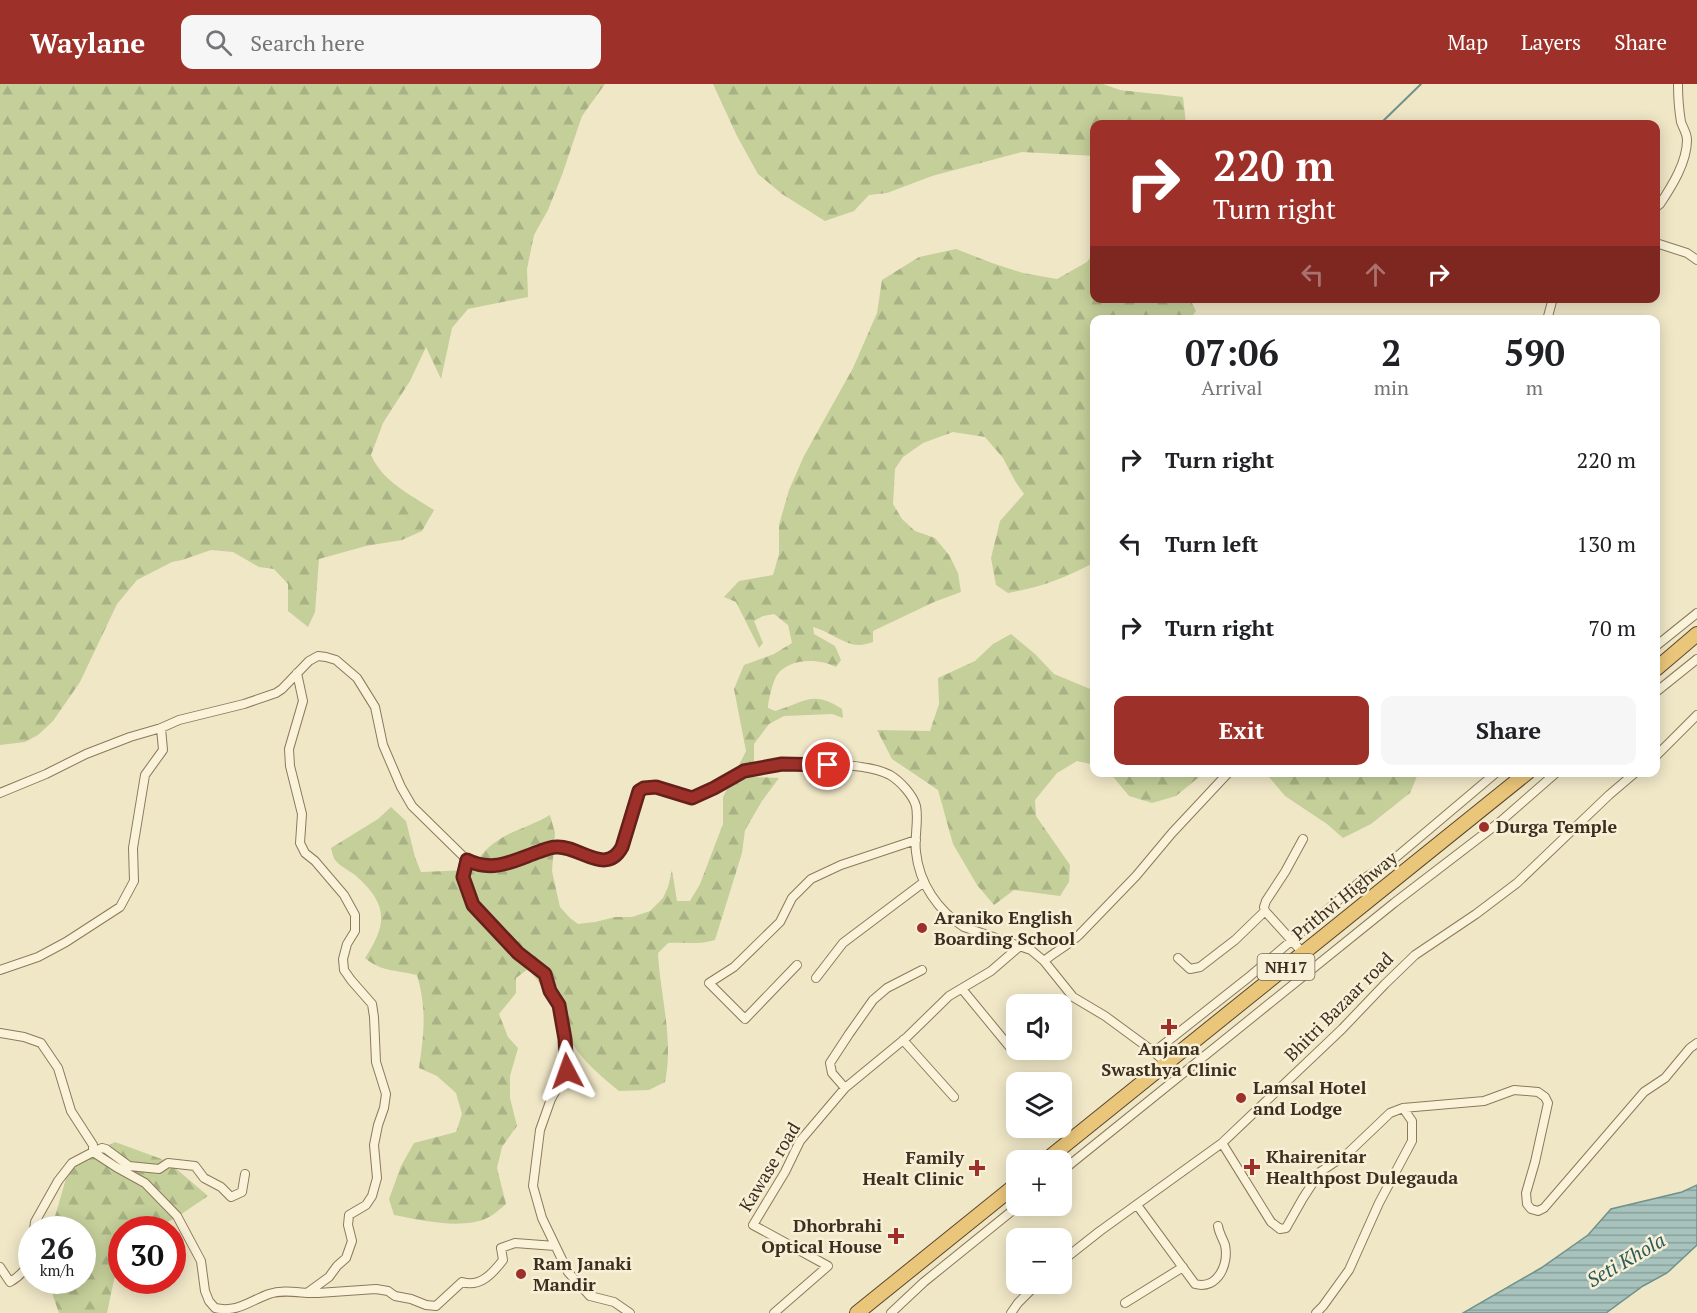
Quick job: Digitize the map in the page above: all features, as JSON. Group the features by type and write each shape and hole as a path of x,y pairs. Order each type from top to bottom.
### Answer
{"highway":[{"path":"1660,666 1697,634"},
{"name":"Prithvi Highway","path":"1059,1150 1522,777"},
{"path":"857,1313 1006,1193"}],"street":[{"path":"1660,204 1682,162 1687,142 1682,123 1678,84"},
{"path":"1660,244 1697,260"},
{"path":"1660,643 1697,613"},
{"path":"0,793 130,737 179,720 244,704 276,693 309,661 318,656 336,660 357,678 375,707 383,745 400,787 412,806 467,860 478,866 492,867 553,847 563,847 600,861 608,860 622,847 634,801 639,791 644,788 661,788 692,798 744,771 782,764 850,765 879,771 892,776 911,795 915,805 916,852 924,882 934,900 954,921 963,927 1031,950 1044,961 1073,997 1105,1016 1166,1063"},
{"path":"1660,689 1697,659"},
{"path":"297,673 303,701 289,749 290,766 302,814 300,843 305,853 344,894 355,915 355,931 347,944 343,959 344,970 372,1004 376,1062 386,1094 374,1145 377,1178 372,1196 366,1205 349,1215 348,1225 352,1241 346,1258 329,1277 307,1293"},
{"path":"1660,752 1697,715"},
{"path":"0,970 38,957 120,907 134,881 134,848 138,811 145,775 163,750 161,728"},
{"path":"1044,961 1070,944 1079,935 1136,876 1224,777"},
{"path":"1154,1052 1249,977 1362,880 1394,858 1491,777"},
{"path":"1072,1163 1501,821 1551,777"},
{"name":"Bhitri Bazaar road","path":"1072,1254 1222,1143 1342,1029 1415,955 1517,883 1630,777"},
{"path":"1302,839 1286,872 1264,907 1265,911 1304,953"},
{"path":"797,965 745,1019 709,983 734,967 780,922 792,898 811,879 841,865 916,840"},
{"path":"467,860 463,877 473,905 518,953 545,974 550,991 559,1005 565,1039 567,1071 551,1099 540,1130 533,1186 542,1218 568,1272 590,1296 614,1302 630,1313"},
{"path":"816,978 843,943 924,882"},
{"path":"1178,958 1190,969 1200,968 1235,940 1265,911"},
{"path":"922,970 887,988 873,1000 830,1063 832,1073 845,1088 903,1040 949,996 992,971 1020,946"},
{"path":"962,989 1006,1042"},
{"path":"0,1033 24,1037 41,1043 58,1068 71,1111 93,1145 93,1152"},
{"path":"903,1040 954,1097"},
{"path":"1222,1143 1271,1222 1280,1229 1286,1228 1320,1172 1347,1154 1390,1113 1403,1108 1484,1101 1514,1090 1538,1092 1545,1097 1548,1103 1526,1192 1527,1204 1531,1209 1538,1211 1544,1208 1644,1092 1665,1078 1697,1043"},
{"name":"Kawase road","path":"774,1313 828,1266 753,1225 785,1172 800,1141 845,1088"},
{"path":"1316,1313 1349,1270 1379,1203 1412,1141 1412,1121 1403,1108"},
{"path":"38,1216 58,1181 72,1163 102,1148 129,1166 159,1169 168,1163 195,1166 204,1178 221,1187 231,1197 242,1192 245,1174"},
{"path":"93,1152 145,1183 177,1216 201,1261 205,1291 215,1308 233,1309 247,1305 268,1294 282,1291 318,1293 376,1289 436,1306 462,1282 476,1283 495,1270 503,1260 501,1248 515,1243 555,1246"},
{"path":"1137,1205 1195,1284 1202,1286 1210,1284 1221,1275 1226,1262 1225,1245 1218,1227"},
{"path":"891,1313 924,1282 1006,1216"},
{"path":"0,1266 10,1282 18,1278"},
{"path":"1125,1303 1183,1267"},
{"path":"1011,1313 1027,1294"}],"green space":[{"path":"0,84 605,84 582,116 548,210 534,235 527,269 528,297 468,309 452,328 441,379 426,347 410,381 383,423 371,455 390,480 434,510 422,531 402,540 366,546 319,559 315,612 308,627 288,611 288,584 274,569 259,567 233,552 211,550 172,562 137,580 117,604 80,682 53,721 38,735 25,742 0,745"},
{"path":"713,84 1103,84 1120,90 1183,97 1186,120 1090,120 1090,156 1022,152 932,176 887,193 869,195 854,211 825,221 782,194 758,174"},
{"path":"956,249 1023,273 1057,279 1087,262 1090,258 1090,303 1192,303 1196,311 1193,315 1090,315 1090,565 1053,581 1008,593 996,585 991,558 1000,521 1024,494 1003,458 985,437 953,432 923,443 903,457 895,469 893,504 902,519 915,531 935,538 949,555 958,573 961,592 873,631 873,642 866,644 848,643 813,627 814,634 835,646 841,660 836,667 821,662 805,661 789,665 777,675 768,708 775,711 808,700 823,700 842,709 843,718 832,714 784,716 769,724 754,744 754,777 779,778 745,830 742,853 715,940 698,943 668,943 658,953 668,1050 665,1082 649,1090 619,1091 594,1070 578,1052 542,987 528,969 516,978 516,993 499,1014 508,1037 518,1048 510,1076 510,1098 517,1126 502,1147 497,1168 506,1204 495,1214 477,1222 441,1223 394,1215 389,1199 401,1166 414,1143 456,1132 462,1114 456,1093 437,1076 419,1068 424,1022 417,975 383,968 365,958 373,946 381,924 379,905 366,885 336,861 331,848 378,819 391,807 406,821 421,872 470,870 495,842 550,815 555,833 552,871 560,907 578,924 615,917 632,917 650,911 663,898 672,870 677,901 690,901 700,884 723,824 723,797 746,751 734,689 744,665 774,654 792,643 788,625 774,614 754,621 763,643 759,648 736,602 724,597 739,581 773,575 779,554 779,525 789,490 804,456 853,368 877,313 882,280 919,257"},
{"path":"1011,634 1054,674 1090,689 1090,764 1077,761 1057,773 1035,800 1036,816 1070,865 1069,882 1060,896 1014,890 994,905 977,885 953,844 938,790 892,759 877,730 930,731 939,704 938,678 975,661 993,644"},
{"path":"1113,777 1199,777 1176,796 1152,803 1129,796"},
{"path":"1269,777 1417,777 1410,793 1371,824 1343,838 1327,824 1285,796"},
{"path":"115,1142 167,1161 208,1196 178,1216 108,1216 108,1294 111,1294 107,1313 59,1313 53,1296 53,1294 96,1294 96,1216 55,1216 70,1165"}],"water":[{"name":"Seti Khola","path":"1697,1185 1697,1245 1667,1273 1643,1286 1606,1313 1463,1313 1541,1268 1588,1235 1611,1209 1682,1192"}],"waterway":[{"path":"1384,120 1421,84"}],"place":[{"name":"Durga Temple","path":"1484,827"},
{"name":"Araniko English Boarding School","path":"922,928"},
{"name":"Anjana Swasthya Clinic","path":"1169,1027"},
{"name":"Lamsal Hotel and Lodge","path":"1241,1098"},
{"name":"Khairenitar Healthpost Dulegauda","path":"1252,1167"},
{"name":"Family Healt Clinic","path":"977,1168"},
{"name":"Dhorbrahi Optical House","path":"896,1236"},
{"name":"Ram Janaki Mandir","path":"521,1274"}],"route":[{"path":"567,1071 565,1039 559,1005 550,991 545,974 518,953 473,905 463,877 467,860 478,866 492,867 553,847 572,849 600,861 608,860 622,847 634,801 639,791 644,788 661,788 692,798 744,771 782,764 828,765"}]}
